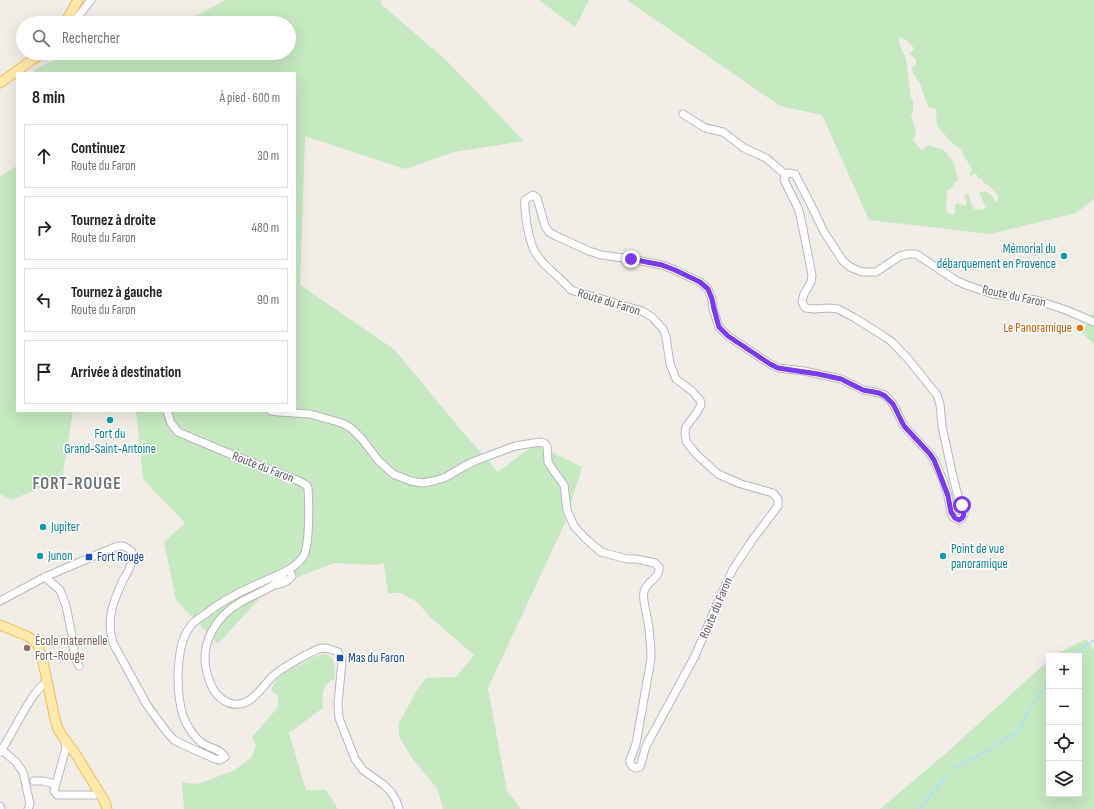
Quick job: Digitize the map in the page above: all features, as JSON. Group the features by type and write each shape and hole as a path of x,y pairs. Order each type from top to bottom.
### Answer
{"main road":[{"path":"69,16 78,0"},
{"path":"0,83 32,60"},
{"path":"0,625 27,636 35,642 39,649 48,682 58,729 75,753 105,802 107,809"}],"street":[{"path":"78,16 91,0"},
{"path":"683,114 705,128 723,132 744,148 766,158 786,174"},
{"name":"Route du Faron","path":"279,412 310,414 342,423 351,428 362,439 378,460 394,474 411,481 422,483 446,477 475,461 515,446 544,442 547,446 548,462 564,485 567,510 574,526 585,538 601,552 627,559 655,563 659,567 658,575 649,583 644,592 651,646 651,659 636,744 630,760 630,764 632,766 639,768 646,746 659,720 687,673 733,569 778,506 778,499 772,493 741,484 718,474 696,454 686,441 685,433 686,427 698,412 701,405 700,400 692,391 676,379 670,364 666,337 663,329 652,316 642,311 571,290 534,251 531,242 525,200 533,196 537,198 545,226 549,232 556,236 601,255 662,265 700,282 708,289 719,327 728,336 770,364 778,368 811,372 841,379 863,390 879,393 885,396 893,404 904,426 934,460 942,480 953,517 959,520 964,516 963,508 959,500 948,456 940,404 937,396 930,386 892,342 870,327 838,309 806,308 802,302 804,294 811,282 812,275 801,219 798,208 784,179 786,174 795,174 824,232 840,257 850,267 862,272 876,272 900,256 916,254 957,281 969,286 993,294 1042,302 1094,322"},
{"name":"Route du Faron","path":"167,412 170,423 178,432 306,485 308,488 306,552 299,561 286,572"},
{"path":"0,601 44,577 115,547 121,545 127,547 132,552 132,565 120,586 110,616 110,633 113,643 147,705 174,740 220,760 225,757 224,755 203,743 196,737 183,715 178,685 178,672 182,643 190,627 216,605 286,572 292,576 289,580 240,602 222,617 214,627 209,636 205,656 206,669 212,689 217,696 232,704 241,703 256,696 272,676 315,651 325,648 338,652 342,662 338,703 339,718 355,759 363,770 384,784 396,800 399,809"},
{"path":"44,577 60,590 66,606 78,666"},
{"path":"28,809 30,804 23,772 16,762 1,751 36,692 44,683 48,682"},
{"path":"67,741 65,743 66,748 54,791 57,795 94,795 99,793"},
{"path":"34,781 44,781 55,784"}],"green space":[{"path":"226,0 381,0 382,5 447,61 524,141 454,152 405,169 305,136 300,285 395,350 498,472 535,444 582,467 565,523 488,688 507,791 521,809 443,809 437,788 411,757 399,736 399,723 417,690 426,678 456,677 474,655 429,616 417,602 400,593 388,593 384,563 374,565 334,563 269,588 218,644 176,600 164,542 185,523 143,479 136,412 296,412 296,72 34,72 34,70 55,60 296,60 296,16 195,16"},
{"path":"539,0 589,0 575,27"},
{"path":"627,0 1094,0 1094,199 1076,213 990,234 869,220 822,115 780,106","holes":["899,37 906,40 914,48 910,54 916,59 916,64 912,68 913,73 920,83 928,107 936,110 937,126 954,145 960,148 972,170 969,174 971,176 976,173 978,178 982,179 985,184 990,186 999,197 996,202 989,193 979,192 986,206 982,210 974,209 967,193 964,197 967,202 965,206 957,203 955,206 955,213 953,215 946,212 947,190 953,187 954,183 958,180 954,163 944,150 928,145 922,151 913,140 916,132 911,115 913,111 913,100 911,98 906,58 899,44"]},
{"path":"16,167 16,412 73,412 62,479 11,500 0,494 0,176"},
{"path":"1094,312 1094,344 1081,332"},
{"path":"1086,639 1094,650 1094,809 880,809 945,754 1046,663 1046,797 1082,797 1082,653 1059,653"},
{"path":"323,654 333,659 335,666 335,678 327,684 323,691 323,708 289,733 306,790 326,790 338,809 184,809 182,782 196,784 206,781 235,770 251,758 256,746 252,737 278,707 278,696 271,690 275,682 282,674 312,658"}],"waterway":[{"path":"1075,653 1094,640"},
{"path":"952,770 955,767 989,750 1019,730 1031,707 1046,684"},
{"path":"919,809 947,776"}],"place":[{"name":"Mémorial du débarquement en Provence","path":"1064,256"},
{"name":"Le Panoramique","path":"1080,328"},
{"name":"Fort du Grand-Saint-Antoine","path":"110,420"},
{"name":"Jupiter","path":"43,527"},
{"name":"Junon","path":"40,556"},
{"name":"Point de vue panoramique","path":"943,556"},
{"name":"Fort Rouge","path":"89,557"},
{"name":"École maternelle Fort-Rouge","path":"27,648"},
{"name":"Mas du Faron","path":"340,658"}],"district":[{"name":"FORT-ROUGE","path":"77,484"}],"route":[{"path":"631,259 662,265 700,282 708,289 719,327 728,336 762,360 778,368 804,371 841,379 863,390 879,393 885,396 893,404 904,426 934,460 948,496 953,517 959,520 964,516 962,505"}]}
